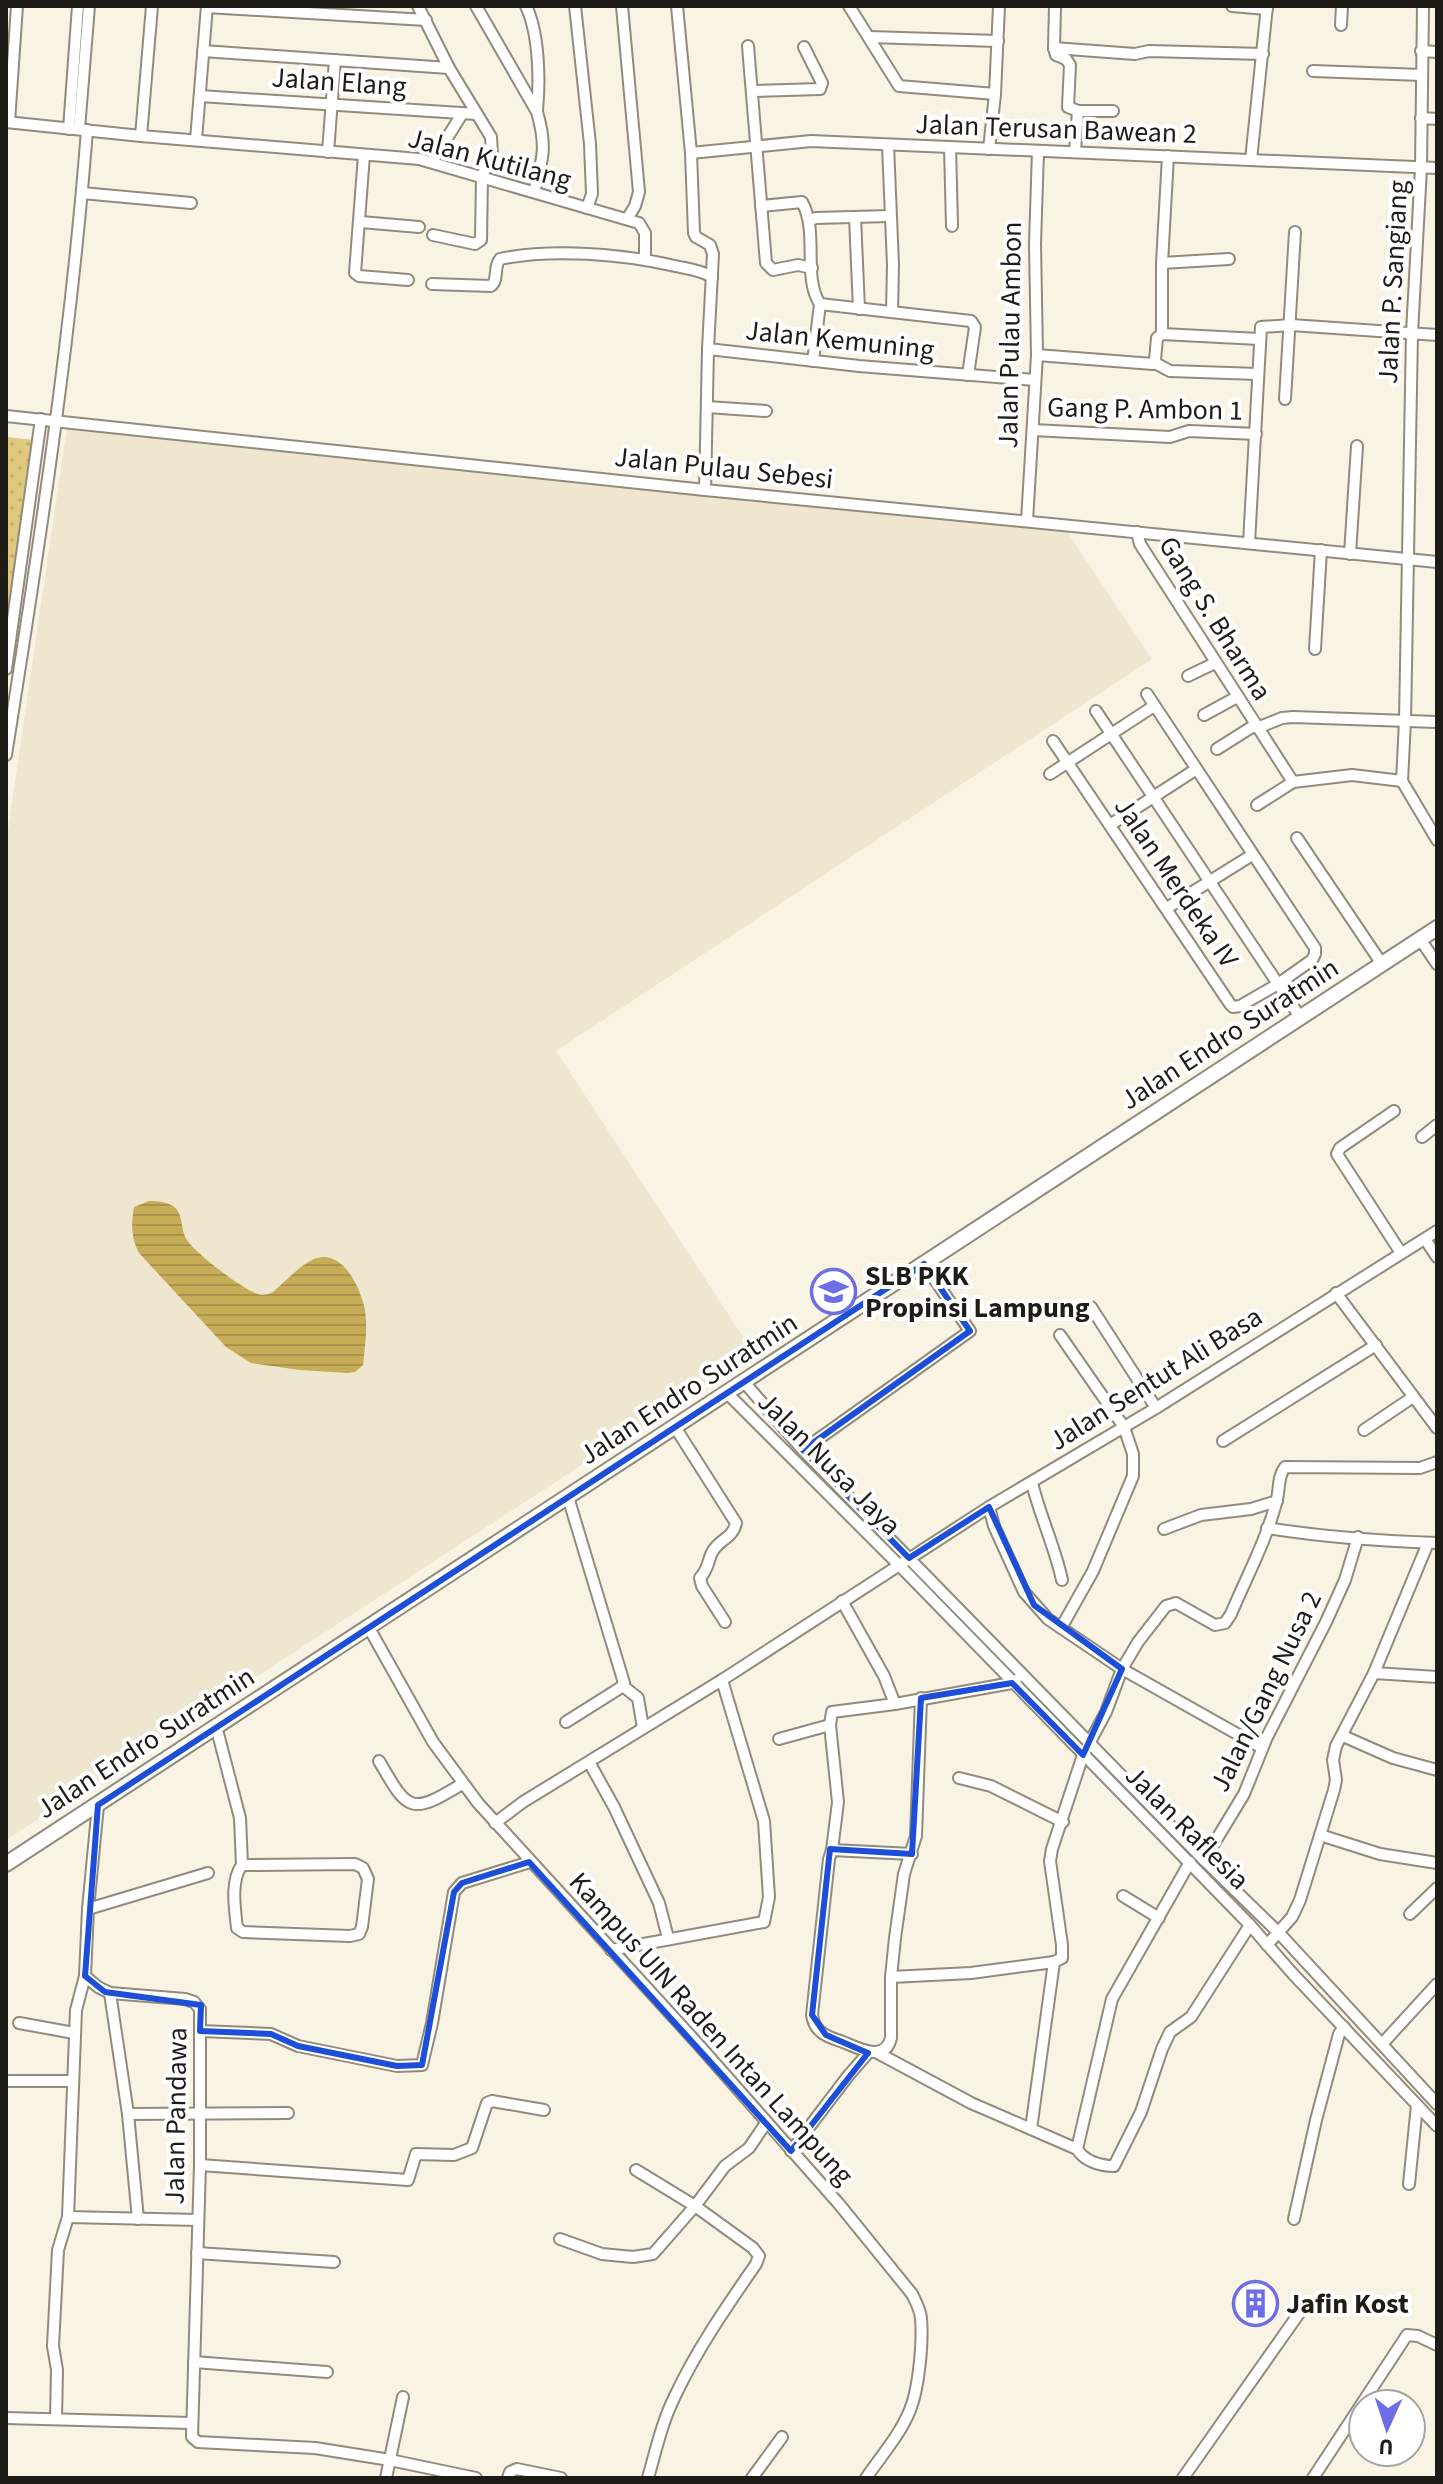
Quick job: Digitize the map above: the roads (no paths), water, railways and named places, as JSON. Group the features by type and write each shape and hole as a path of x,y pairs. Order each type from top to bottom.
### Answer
{"main road":[{"name":"Jalan Endro Suratmin","path":"6,1864 1437,928"}],"street":[{"path":"8,122 17,6"},
{"path":"6,755 55,421 82,193 78,129 78,6"},
{"path":"80,58 89,6"},
{"path":"141,136 152,6"},
{"path":"196,140 207,6 426,20"},
{"path":"418,6 493,144 492,155 482,176 481,240 475,244 433,235"},
{"path":"476,6 537,112 543,130 544,154 534,192"},
{"path":"526,6 533,27 539,86 537,112"},
{"path":"575,6 590,144 592,194 587,208"},
{"path":"622,6 639,192 627,219 639,223 644,229 645,259"},
{"path":"677,6 691,153"},
{"path":"849,6 901,87 995,94"},
{"path":"989,149 999,6"},
{"path":"1055,6 1054,48 1056,55 1070,63 1068,107 1078,111 1113,111"},
{"path":"1232,6 1267,7 1251,160"},
{"path":"1341,25 1342,6"},
{"path":"1423,9 1437,12"},
{"name":"Jalan P. Sangiang","path":"1402,781 1423,9"},
{"path":"869,37 998,41"},
{"path":"748,46 768,267 773,270 806,265 812,268"},
{"path":"752,91 820,89 822,83 804,47"},
{"path":"1054,48 1135,54 1152,51 1263,54"},
{"path":"203,51 449,68"},
{"path":"1421,51 1437,52"},
{"path":"328,152 335,60"},
{"path":"1313,71 1422,75"},
{"path":"526,92 539,86"},
{"name":"Jalan Elang","path":"200,96 476,114"},
{"path":"1075,151 1078,111"},
{"path":"432,162 462,114"},
{"path":"1421,118 1437,119"},
{"name":"Jalan Kutilang","path":"8,122 432,162 627,219"},
{"name":"Jalan Terusan Bawean 2","path":"691,153 811,141 1437,168"},
{"path":"888,145 892,312"},
{"path":"950,147 952,226"},
{"name":"Jalan Pulau Ambon","path":"1027,521 1037,355 1035,244 1038,151"},
{"name":"Jalan Kemuning","path":"691,153 694,233 712,248 705,490"},
{"path":"364,155 355,273 362,277 408,280"},
{"path":"1162,334 1168,156"},
{"path":"82,193 191,203"},
{"path":"761,206 802,202 810,220 812,268 820,304 813,361"},
{"path":"810,220 890,216"},
{"path":"855,217 859,309"},
{"path":"361,222 419,227"},
{"path":"1285,399 1295,232"},
{"path":"432,284 491,286 495,282 497,262 504,258 594,255 645,259 699,271 712,277"},
{"path":"1162,263 1229,259"},
{"name":"Jalan Kemuning","path":"820,304 967,319 975,327 968,375"},
{"path":"1249,543 1261,327 1291,325 1437,335"},
{"path":"1155,363 1157,338 1162,334 1259,339"},
{"name":"Jalan Kemuning","path":"708,349 1035,380"},
{"path":"1037,355 1155,363 1170,371 1258,374"},
{"path":"707,407 766,411"},
{"name":"Jalan Pulau Sebesi","path":"6,416 705,490 1437,562"},
{"path":"6,669 41,419"},
{"name":"Gang P. Ambon 1","path":"1033,430 1170,437 1185,431 1256,434"},
{"path":"1350,554 1357,446"},
{"name":"Gang S. Bharma","path":"1137,532 1140,544 1293,782"},
{"path":"1315,649 1321,550"},
{"path":"1188,676 1215,663"},
{"path":"1147,694 1315,951 1312,960 1278,984"},
{"path":"1204,715 1237,697"},
{"path":"1050,774 1154,706"},
{"path":"1096,711 1300,1017"},
{"path":"1217,749 1256,727 1288,717 1437,722"},
{"name":"Jalan Merdeka IV","path":"1053,741 1231,1006 1240,1006 1278,984"},
{"path":"1110,825 1195,770"},
{"path":"1257,805 1293,782 1344,775 1402,781 1437,840"},
{"path":"1297,838 1382,964"},
{"path":"1167,908 1252,855"},
{"path":"1420,939 1437,964"},
{"path":"1394,1111 1340,1148 1337,1154 1401,1253"},
{"path":"1422,1137 1437,1125"},
{"name":"Jalan Sentut Ali Basa","path":"495,1823 523,1802 722,1680 989,1507 1156,1408 1437,1231"},
{"path":"1425,1239 1437,1257"},
{"path":"803,1450 970,1331 924,1264"},
{"path":"1336,1293 1437,1426"},
{"path":"1091,1307 1156,1408"},
{"path":"1060,1335 1124,1427 1133,1454 1133,1476 1093,1571 1061,1628"},
{"path":"1223,1441 1376,1345"},
{"name":"Jalan Nusa Jaya","path":"744,1382 803,1450 909,1558"},
{"name":"Jalan Nusa Jaya","path":"727,1393 900,1566"},
{"path":"1364,1430 1413,1397"},
{"path":"675,1427 736,1523 734,1533 712,1550 708,1570 700,1578 725,1622"},
{"path":"891,1977 971,1973 1054,1962 1062,1958 1050,1861 1052,1849 1087,1750 1122,1669 1138,1642 1171,1604 1182,1605 1215,1625 1225,1623 1267,1528 1277,1501 1281,1472 1285,1467 1420,1468 1437,1462"},
{"path":"1032,1483 1062,1580"},
{"path":"568,1497 623,1686"},
{"path":"1164,1529 1201,1515 1251,1509 1277,1501"},
{"path":"989,1507 994,1526 1024,1592 1034,1605 1061,1628 1122,1669 1262,1748"},
{"path":"1267,1528 1327,1538 1358,1537 1432,1543 1374,1673 1333,1755 1336,1780 1300,1900 1292,1917 1273,1940"},
{"name":"Jalan/Gang Nusa 2","path":"1204,1860 1244,1794 1262,1748 1345,1580 1358,1537"},
{"name":"Jalan Raflesia","path":"909,1558 1017,1678"},
{"name":"Jalan Raflesia","path":"900,1566 1017,1678 1190,1862 1215,1880 1382,2044 1437,2104"},
{"path":"842,1601 884,1676 895,1704"},
{"name":"Kampus UIN Raden Intan Lampung","path":"369,1628 433,1742 462,1784 791,2151 889,2263 918,2305 920,2337 911,2409 893,2442 866,2478"},
{"path":"1374,1673 1437,1677"},
{"path":"1017,1678 895,1704 832,1712 830,1725 838,1802 812,2015 818,2030 872,2052 971,2103 1077,2149 1084,2158 1114,2166 1141,2112 1170,2032 1191,2017 1250,1925"},
{"path":"611,1950 764,1922 767,1916 769,1897 764,1821 722,1680"},
{"path":"566,1722 623,1686"},
{"path":"623,1686 638,1698 643,1728"},
{"path":"791,2151 848,2076 872,2052 883,2051 891,2038 891,1977 904,1874 916,1836 921,1698"},
{"path":"779,1739 830,1725"},
{"path":"216,1726 240,1818 242,1865 235,1877 235,1911 239,1930 359,1934 368,1879 363,1868 355,1864 242,1865"},
{"path":"1343,1736 1393,1758 1437,1770"},
{"name":"Jalan Raflesia","path":"1087,1750 1204,1860 1215,1880 1250,1925 1273,1940 1344,2027 1437,2126"},
{"path":"379,1761 400,1797 412,1804 435,1800 462,1784"},
{"path":"589,1762 659,1903 668,1938"},
{"path":"959,1778 991,1786 1063,1822"},
{"path":"56,2419 57,2370 53,2346 58,2250 68,2217 74,2033 85,1976 98,1805"},
{"path":"1320,1835 1380,1854 1437,1863"},
{"path":"832,1850 912,1854"},
{"path":"200,2031 271,2034 298,2046 397,2066 422,2065 454,1892 462,1883 530,1862"},
{"path":"1077,2149 1112,1999 1190,1862"},
{"path":"88,1909 208,1873"},
{"path":"1410,1914 1437,1888"},
{"path":"1123,1896 1159,1918"},
{"path":"1031,2129 1054,1962"},
{"path":"85,1976 110,1993 128,2114 138,2219"},
{"path":"1382,2044 1437,1984"},
{"name":"Jalan Pandawa","path":"110,1993 175,1997 194,2002 200,2009 200,2165 191,2423"},
{"path":"19,2023 74,2033"},
{"path":"1294,2219 1316,2120 1339,2034 1344,2027"},
{"path":"6,2081 73,2081"},
{"path":"200,2165 408,2180 416,2154 454,2155 472,2148 487,2103 492,2101 544,2110"},
{"path":"1409,2184 1417,2105"},
{"path":"128,2114 288,2113"},
{"path":"560,2239 602,2254 644,2257 653,2254 725,2166 749,2148 766,2123"},
{"path":"636,2170 695,2206 757,2252 759,2260 716,2323 674,2397 648,2478"},
{"path":"68,2217 198,2220"},
{"path":"197,2253 334,2262"},
{"path":"1183,2478 1300,2312"},
{"path":"1313,2478 1407,2335 1418,2336 1437,2345"},
{"path":"194,2362 327,2372"},
{"path":"386,2478 403,2397"},
{"path":"6,2418 191,2423 192,2437 198,2442 315,2448 476,2478"},
{"path":"752,2478 782,2437"},
{"path":"508,2478 510,2472 517,2469 561,2478"}],"place":[{"name":"SLB PKK Propinsi Lampung","path":"834,1291"},
{"name":"Jafin Kost","path":"1255,2303"}]}
